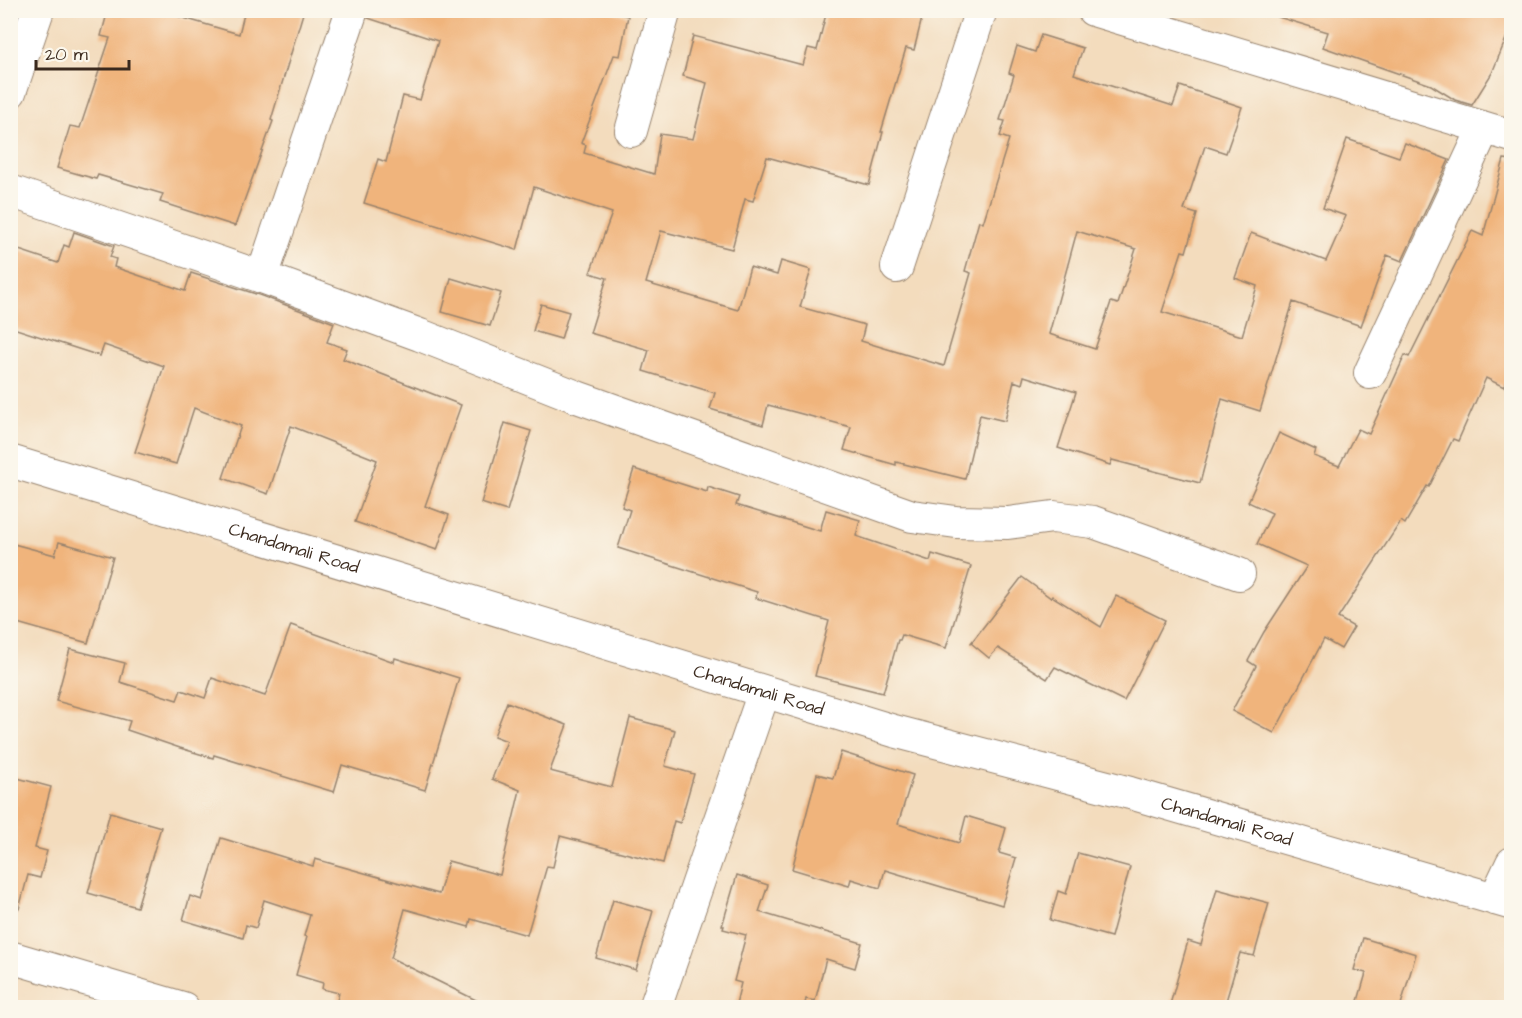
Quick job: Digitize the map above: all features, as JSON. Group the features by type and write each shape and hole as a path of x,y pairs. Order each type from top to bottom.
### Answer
{"street":[{"path":"10,92 38,10"},
{"path":"262,277 352,10"},
{"path":"631,131 665,10"},
{"path":"897,267 981,10"},
{"path":"1093,10 1498,132 1370,373"},
{"path":"10,191 262,277 420,334 577,397 912,516 956,522 1008,523 1053,517 1093,522 1239,574"},
{"name":"Chandamali Road","path":"10,461 764,692 894,730 1130,793 1503,901"},
{"path":"655,1008 764,692"},
{"path":"1503,901 1512,863"},
{"path":"10,957 183,1008"}],"building":[{"path":"108,10 156,10 239,34 245,10 304,10 271,120 273,121 235,226 160,202 163,194 98,175 96,179 57,168 70,126 80,128 110,38 101,36"},
{"path":"369,10 605,10 628,16 620,56 614,55 581,143 586,145 584,153 654,174 660,134 693,139 707,83 683,76 693,36 803,65 808,48 817,50 827,10 924,10 914,50 906,48 881,132 883,132 869,185 767,157 753,201 745,199 732,249 661,231 646,283 738,310 750,267 777,275 781,261 811,270 800,307 865,325 861,341 944,366 971,273 965,271 979,221 983,223 1009,139 1000,136 1005,121 1000,120 1014,75 1009,73 1017,46 1035,52 1041,35 1083,48 1074,74 1173,106 1180,86 1242,107 1226,153 1205,146 1184,210 1197,214 1186,252 1182,251 1162,312 1242,336 1257,286 1235,278 1251,233 1326,261 1346,216 1323,208 1347,139 1399,157 1405,143 1449,160 1402,261 1387,255 1361,326 1293,302 1260,411 1222,399 1200,483 1112,460 1110,465 1058,448 1076,392 1024,376 1022,384 1014,381 1005,421 980,415 965,479 896,462 896,465 844,450 851,427 768,405 763,425 710,409 715,393 643,371 649,350 590,333 607,278 590,273 612,213 534,187 517,250 364,203 378,159 386,162 403,96 420,100 438,41 368,18","holes":["1077,231 1136,249 1118,304 1111,302 1095,349 1049,334"]},
{"path":"1279,10 1512,10 1512,24 1492,73 1472,105 1455,100 1431,85 1323,47 1328,32 1278,17"},
{"path":"1504,159 1512,160 1512,373 1504,387 1486,378 1458,441 1453,439 1429,487 1427,486 1405,524 1401,521 1338,618 1354,627 1341,649 1324,639 1274,733 1232,711 1256,666 1248,661 1307,566 1257,544 1272,513 1248,502 1279,433 1316,450 1314,456 1339,466 1358,429 1369,434 1405,355 1409,357 1472,231 1483,236"},
{"path":"74,232 114,246 110,257 116,259 114,267 185,291 191,273 334,323 327,342 347,349 343,359 461,405 425,506 449,515 437,550 355,522 377,460 291,426 268,494 223,478 241,426 194,408 176,464 135,452 164,366 104,345 100,356 10,327 10,247 58,263 64,245 69,247"},
{"path":"451,278 501,293 490,326 442,312"},
{"path":"541,304 569,312 561,339 533,331"},
{"path":"505,423 531,431 507,511 481,503"},
{"path":"634,469 707,492 708,487 739,497 736,505 820,531 826,510 860,520 856,536 930,561 932,554 971,566 946,648 902,635 898,640 883,693 815,676 829,621 756,598 757,592 618,548 630,510 622,507"},
{"path":"59,542 113,557 88,643 10,621 10,543 55,555"},
{"path":"1022,577 1051,598 1052,596 1101,627 1116,596 1165,620 1124,701 1055,667 1047,679 998,648 989,658 971,643"},
{"path":"291,625 394,662 395,658 459,678 425,790 342,765 334,792 214,755 213,758 180,748 127,730 130,721 56,701 70,649 125,663 120,682 177,700 181,690 205,698 212,678 265,696"},
{"path":"507,702 567,725 550,771 612,787 630,718 675,730 665,766 694,774 680,823 674,821 663,863 560,836 553,867 547,866 527,935 471,919 469,927 405,909 391,958 492,1008 335,1008 339,993 322,989 323,983 296,975 307,937 304,936 310,915 264,900 256,928 246,925 243,938 183,920 190,896 202,900 221,838 313,866 315,859 439,894 448,861 500,875 520,790 492,779 507,741 494,736"},
{"path":"841,752 913,775 898,824 959,843 966,816 1006,828 999,853 1016,858 1002,905 885,870 880,888 851,879 849,886 792,869 817,774 833,778"},
{"path":"10,776 51,787 35,848 47,851 40,878 28,875 19,909 10,908"},
{"path":"110,812 161,827 137,907 88,893"},
{"path":"1078,853 1130,867 1111,937 1050,920 1058,891 1066,894"},
{"path":"737,875 768,885 759,912 862,943 855,968 826,959 815,1001 806,999 804,1008 735,1008 741,983 734,981 746,935 723,929 724,926 722,926"},
{"path":"1217,889 1269,903 1254,956 1240,953 1224,1008 1169,1008 1188,941 1201,945"},
{"path":"613,900 653,911 636,970 596,958"},
{"path":"1363,938 1416,954 1400,1008 1356,1008 1366,973 1354,970"}]}
